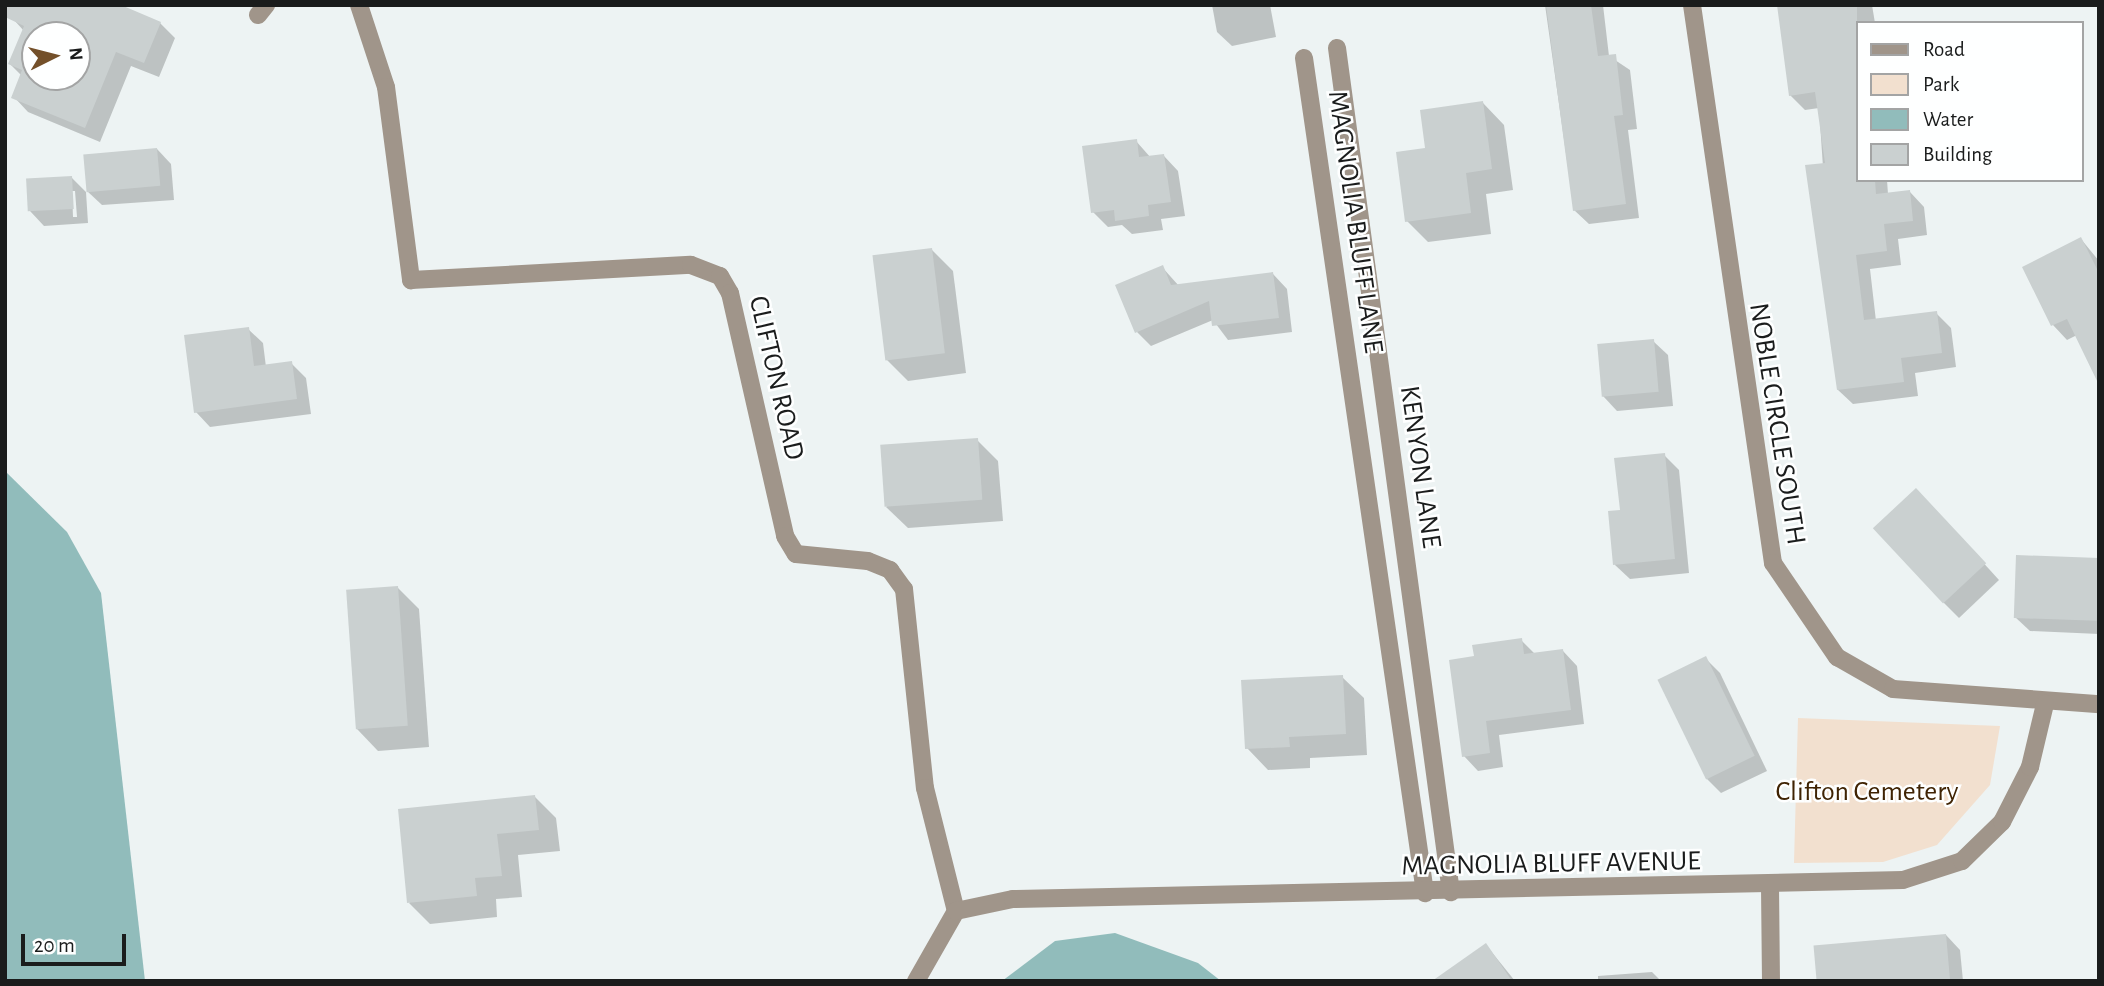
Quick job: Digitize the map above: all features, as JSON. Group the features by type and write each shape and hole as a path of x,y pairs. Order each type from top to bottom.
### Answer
{"street":[{"name":"CLIFTON ROAD","path":"359,5 386,87 411,280 691,265 720,276 730,293 785,536 796,554 868,561 890,570 904,589 925,788 956,911"},
{"name":"NOBLE CIRCLE SOUTH","path":"1692,5 1773,563 1837,657 1893,689 2045,704 2099,704"},
{"name":"KENYON LANE","path":"1337,48 1451,892"},
{"name":"MAGNOLIA BLUFF LANE","path":"1304,58 1425,893"},
{"name":"MAGNOLIA BLUFF AVENUE","path":"956,911 1013,900 1770,887 1903,880 1962,861 2002,822 2030,767 2045,704"},
{"path":"1770,887 1771,981"},
{"path":"916,981 956,911"}],"green space":[{"name":"Clifton Cemetery","path":"1798,718 2000,726 1990,785 1937,845 1883,862 1794,863"}],"water":[{"path":"5,471 67,532 101,593 145,981 5,981"},
{"path":"1115,933 1198,963 1221,981 1002,981 1055,941"}],"building":[{"path":"5,5 121,5 161,22 144,63 116,52 85,128 11,98 21,73 21,91 91,91 91,21 21,21 21,25 5,17"},
{"path":"1546,5 1591,5 1598,56 1616,54 1623,115 1614,116 1626,204 1573,211"},
{"path":"1777,5 1857,5 1856,182 1875,182 1876,194 1910,190 1913,221 1884,224 1887,251 1856,255 1864,320 1937,311 1942,353 1901,358 1904,382 1837,390 1805,165 1825,163 1815,92 1789,96"},
{"path":"21,33 21,70 8,64"},
{"path":"1483,101 1492,169 1466,173 1471,213 1405,222 1396,152 1425,148 1420,110"},
{"path":"1137,139 1139,157 1164,154 1171,202 1148,205 1149,216 1115,221 1114,210 1091,213 1082,146"},
{"path":"157,148 160,186 87,192 83,154"},
{"path":"72,176 74,209 28,211 26,178"},
{"path":"2081,237 2099,273 2099,385 2067,319 2051,326 2022,267"},
{"path":"932,248 945,353 885,361 872,255"},
{"path":"1163,265 1171,285 1273,272 1279,318 1212,326 1209,301 1135,333 1115,285"},
{"path":"249,327 254,366 292,361 297,399 194,413 184,335"},
{"path":"1654,339 1659,392 1602,397 1597,344"},
{"path":"978,438 982,500 885,507 880,445"},
{"path":"1665,453 1675,559 1613,565 1608,511 1620,510 1614,458"},
{"path":"1916,488 1986,563 1943,604 1873,528"},
{"path":"2016,555 2099,558 2097,621 2014,618"},
{"path":"398,586 408,726 356,729 346,590"},
{"path":"1522,638 1524,654 1563,649 1571,710 1486,721 1490,753 1462,757 1449,660 1474,656 1472,645"},
{"path":"1706,656 1755,756 1706,779 1657,680"},
{"path":"1343,675 1346,734 1289,737 1290,747 1245,749 1241,680"},
{"path":"535,795 539,830 497,834 502,876 475,878 477,896 407,903 398,809"},
{"path":"1946,934 1950,981 1817,981 1814,946"},
{"path":"1486,943 1512,981 1432,981"}]}
